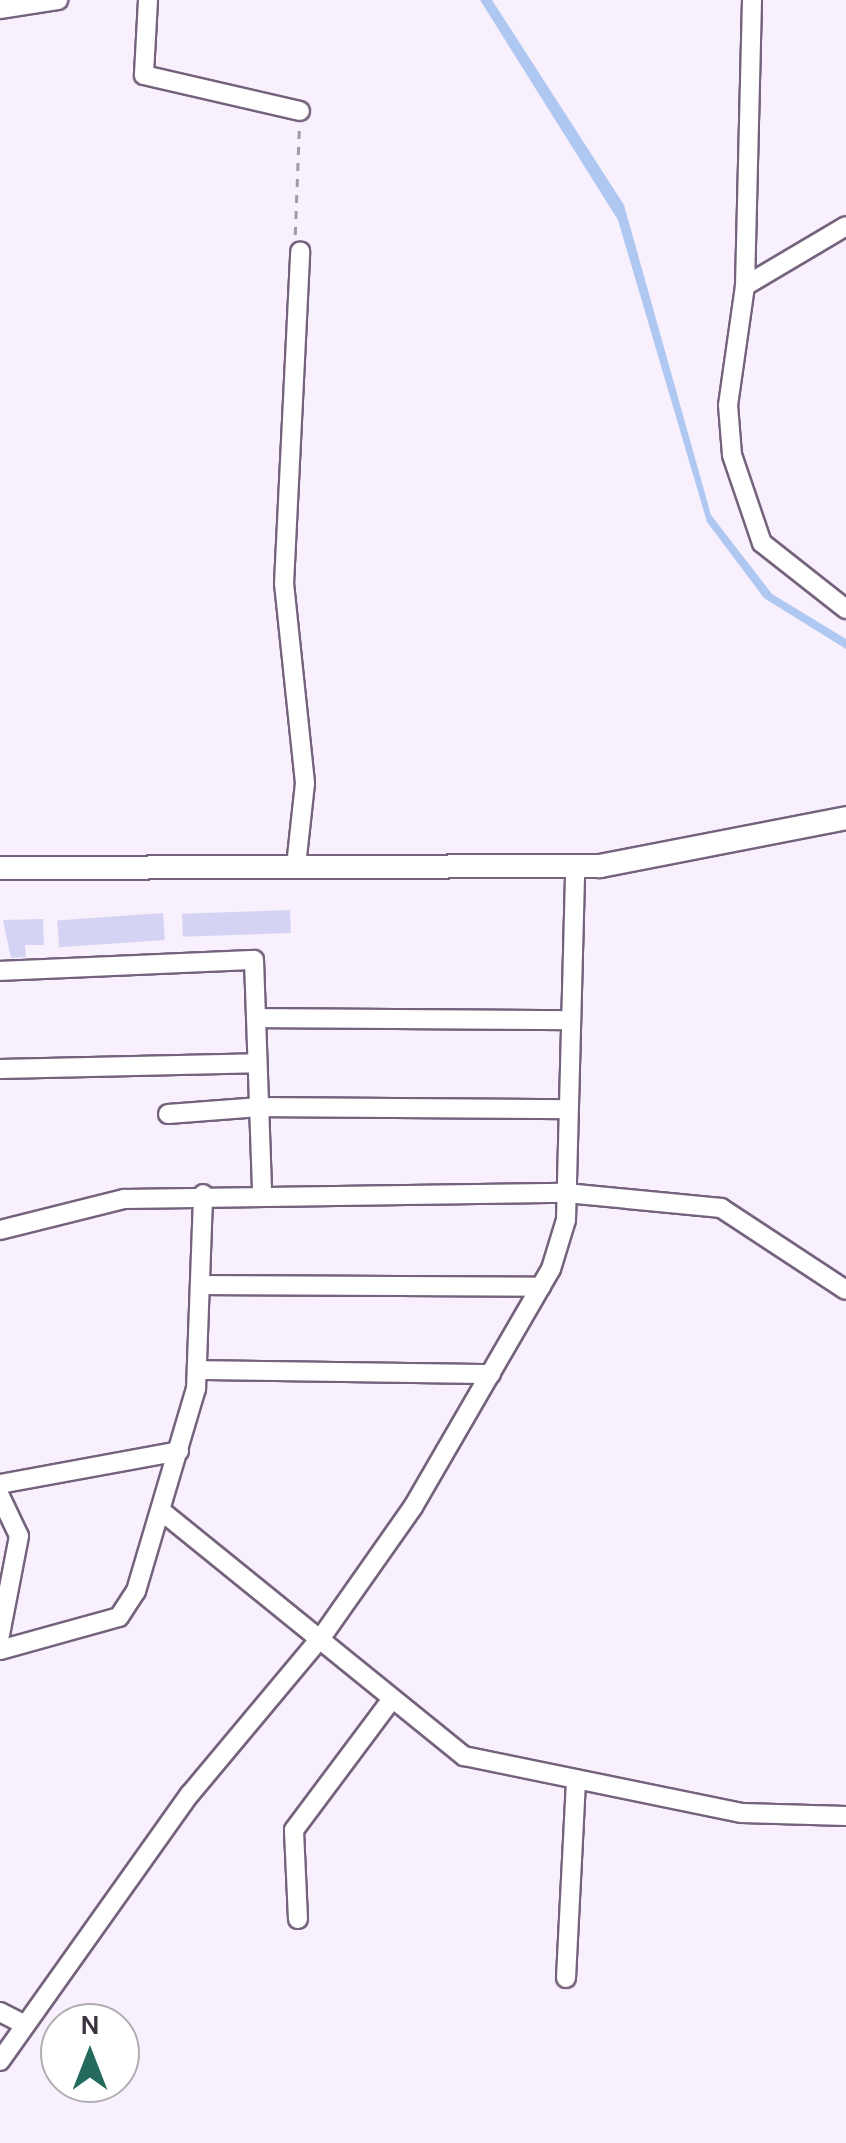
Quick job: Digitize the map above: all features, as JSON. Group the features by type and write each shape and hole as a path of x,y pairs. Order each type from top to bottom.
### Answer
{"street":[{"path":"0,9 58,0"},
{"path":"148,0 144,75 300,111"},
{"path":"752,0 745,286 728,405 743,505 774,558 846,609"},
{"path":"745,286 846,226"},
{"path":"296,866 306,784 284,584 300,251"},
{"path":"0,868 575,866 645,861 846,818"},
{"path":"0,2061 190,1794 323,1635 413,1507 541,1287 560,1247 566,1193 575,866"},
{"path":"0,970 254,960 262,1194"},
{"path":"256,1018 569,1020"},
{"path":"0,1069 258,1063"},
{"path":"168,1114 260,1106 566,1109"},
{"path":"0,1230 124,1199 202,1194 566,1193 722,1208 846,1290"},
{"path":"0,1650 120,1617 165,1514 198,1370 202,1194"},
{"path":"202,1284 541,1287"},
{"path":"198,1370 491,1374"},
{"path":"0,1484 178,1451"},
{"path":"0,1496 20,1536 0,1636"},
{"path":"165,1514 323,1635 390,1703 464,1756 742,1812 846,1816"},
{"path":"298,1919 294,1830 390,1703"},
{"path":"566,1978 576,1780"},
{"path":"0,2012 25,2025"}],"path":[{"path":"300,111 292,220 300,251"}],"water":[{"path":"480,0 492,0 624,205 711,515 772,594 846,639 846,649 764,598 707,522 618,220"}],"building":[{"path":"290,910 291,933 183,937 182,914"},
{"path":"163,913 165,940 59,947 57,920"},
{"path":"43,919 44,945 25,945 26,957 11,958 3,920"}]}
